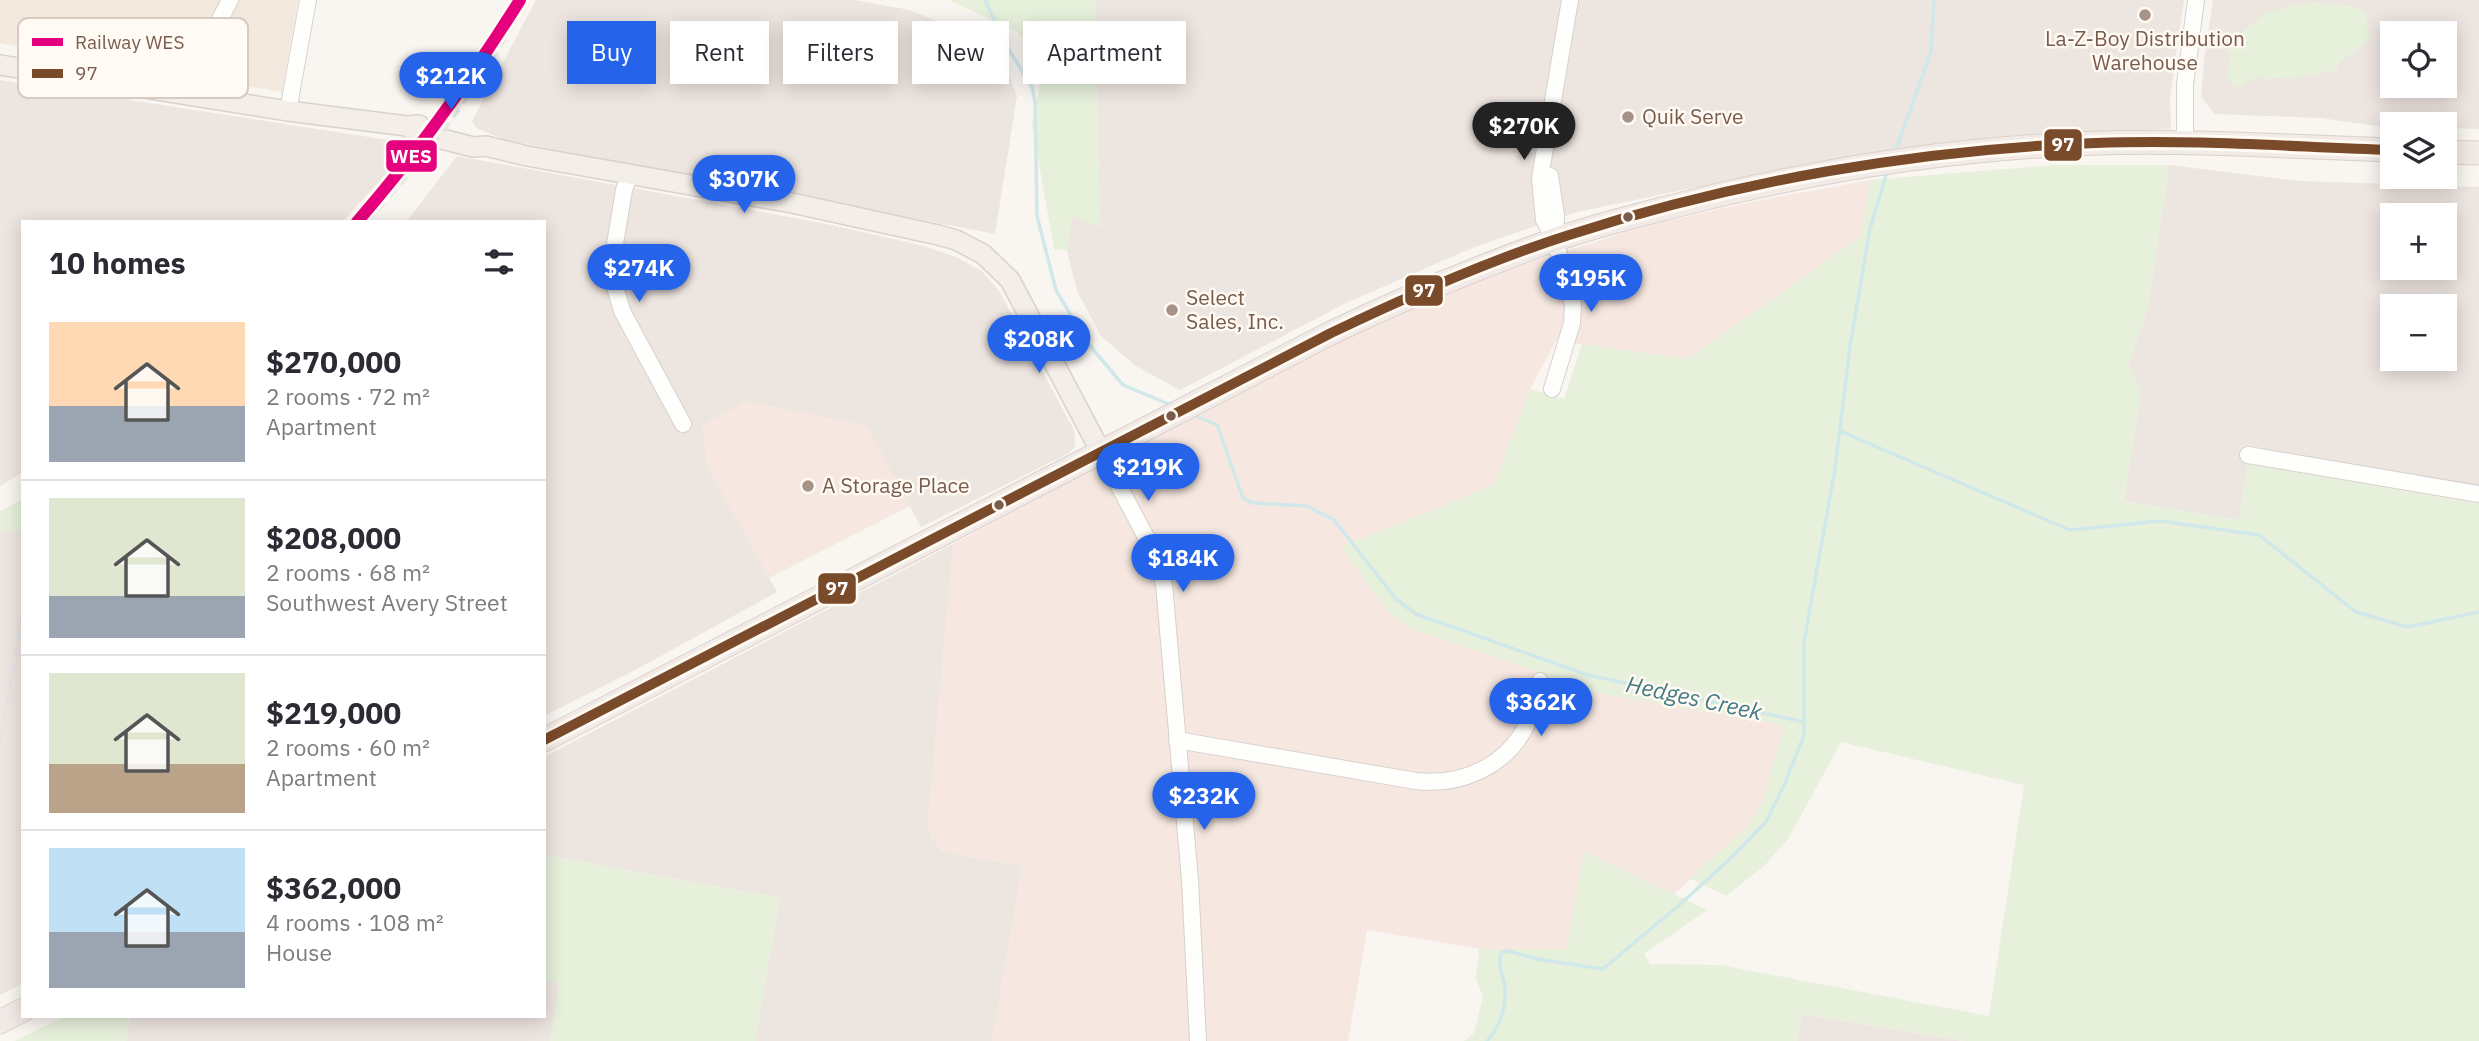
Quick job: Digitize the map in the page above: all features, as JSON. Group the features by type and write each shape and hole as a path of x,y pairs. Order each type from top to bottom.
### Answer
{"highway":[{"path":"546,739 1367,315 1555,240 1734,190 1860,166 2010,149 2095,143 2185,142 2380,150"},
{"path":"2457,152 2479,153"},
{"path":"0,1022 21,1011"}],"main road":[{"path":"0,65 18,68"},
{"path":"207,98 407,126 416,124 476,140 486,146 792,203 956,240 983,254 1001,269 1017,291 1101,452"}],"street":[{"path":"221,18 230,0"},
{"path":"288,111 308,0"},
{"path":"1552,389 1571,329 1573,312 1570,287 1555,240 1544,220 1540,190 1543,157 1570,0"},
{"path":"2185,142 2185,85 2196,0"},
{"path":"630,174 624,190 612,279 622,311 683,424"},
{"path":"1101,452 1154,552 1161,574 1191,898 1198,1041"},
{"path":"2248,455 2479,494"},
{"path":"1177,740 1430,782 1459,779 1492,765 1519,739 1527,724 1540,681"}],"shaded area":[{"path":"0,0 298,0 282,92 248,86 248,18 18,18 18,46 0,43"},
{"path":"536,0 854,0 910,10 936,21 912,21 912,84 1009,84 1009,76 1017,96 995,234 505,140 476,128 472,121"},
{"path":"1095,0 2184,0 2170,97 2171,129 2014,135 1925,145 1577,212 1477,246 1346,303 1180,390 1136,366 1101,336 1077,291 1067,251 1072,215 1100,227 1097,84 1186,84 1186,21 1095,21"},
{"path":"2213,0 2479,0 2479,129 2457,128 2457,112 2380,112 2380,126 2320,118 2215,114 2201,97"},
{"path":"0,80 18,83 18,98 116,98 414,144 344,220 21,220 21,473 0,486"},
{"path":"457,156 822,223 924,246 956,257 982,271 999,291 1074,430 1075,446 1069,453 921,527 867,426 747,401 703,425 707,466 777,592 637,669 546,715 546,220 408,220"},
{"path":"2169,165 2299,181 2380,184 2380,189 2479,187 2479,504 2248,464 2239,520 2124,501 2141,390 2128,367 2148,308"},
{"path":"1871,180 1860,237 1688,359 1556,341 1530,389 1494,485 1341,547 1528,668 1585,691 1780,724 1783,732 1762,803 1745,830 1674,894 1584,852 1566,950 1479,949 1367,930 1348,1041 992,1041 1022,866 943,852 932,839 928,823 953,544 1294,363 1387,318 1504,271 1645,226 1764,199"},
{"name":"A Storage Place","path":"747,400 867,426 910,506 769,578 707,466 703,425"},
{"path":"0,530 21,534 21,984 0,995"},
{"path":"953,544 928,823 932,839 943,852 1022,866 992,1041 755,1041 780,898 546,855 546,756"},
{"path":"546,980 560,983 550,1041 126,1041 130,1018 546,1018"},
{"path":"1802,1014 1964,1041 1797,1041"}],"green space":[{"path":"949,0 1095,0 1095,21 1023,21 1023,39 1019,33 1009,28 1009,21 994,21"},
{"path":"2312,2 2353,6 2366,13 2369,40 2338,64 2337,70 2294,79 2269,78 2268,82 2258,77 2237,88 2227,78 2230,55 2228,44 2266,13"},
{"path":"1040,84 1097,84 1100,227 1072,216 1067,251 1054,249 1032,124"},
{"path":"2055,165 2169,165 2148,308 2128,367 2141,389 2124,501 2239,520 2248,464 2479,504 2479,1041 1964,1041 1802,1014 1797,1041 1464,1041 1474,1033 1483,996 1476,979 1479,949 1566,949 1584,851 1707,910 1644,954 1650,964 1720,965 1989,1016 2024,785 1841,742 1788,839 1764,866 1726,896 1689,878 1745,830 1762,803 1783,732 1780,724 1585,691 1528,668 1409,628 1389,614 1341,547 1494,485 1530,389 1564,399 1582,344 1688,359 1860,237 1871,180"},
{"path":"21,500 21,534 0,530 0,511"},
{"path":"546,855 780,898 755,1041 550,1041 560,984 546,980"},
{"path":"61,1018 130,1018 126,1041 15,1041"}],"waterway":[{"name":"Hedges Creek","path":"985,0 1006,45 1032,87 1035,102 1037,216 1056,290 1086,341 1123,385 1171,405"},
{"name":"Hedges Creek","path":"1895,152 1931,52 1934,0"},
{"name":"Hedges Creek","path":"1487,1041 1501,1018 1504,1004 1505,985 1500,961 1502,952 1603,969 1729,860 1766,822 1785,783 1804,735 1804,642 1835,469 1850,346 1870,229 1887,172"},
{"name":"Hedges Creek","path":"1192,414 1217,425 1243,498 1253,503 1307,506 1334,520 1396,599 1416,614 1588,675 1804,722"},
{"path":"1840,431 2070,530 2160,521 2259,535 2356,612 2408,627 2479,612"}],"railway":[{"path":"368,220 412,171 454,116 493,59 527,0"},
{"path":"0,741 21,625"}],"rail line":[{"name":"WES","path":"359,220 443,114 520,0"}],"transit line":[{"name":"97","path":"546,739 1331,333 1448,280 1569,235 1632,216 1763,184 1829,171 1963,152 2133,142 2380,150"}],"place":[{"name":"La-Z-Boy Distribution Warehouse","path":"2145,15"},
{"name":"Quik Serve","path":"1628,117"},
{"name":"Select Sales, Inc.","path":"1172,310"},
{"name":"A Storage Place","path":"808,486"}]}
